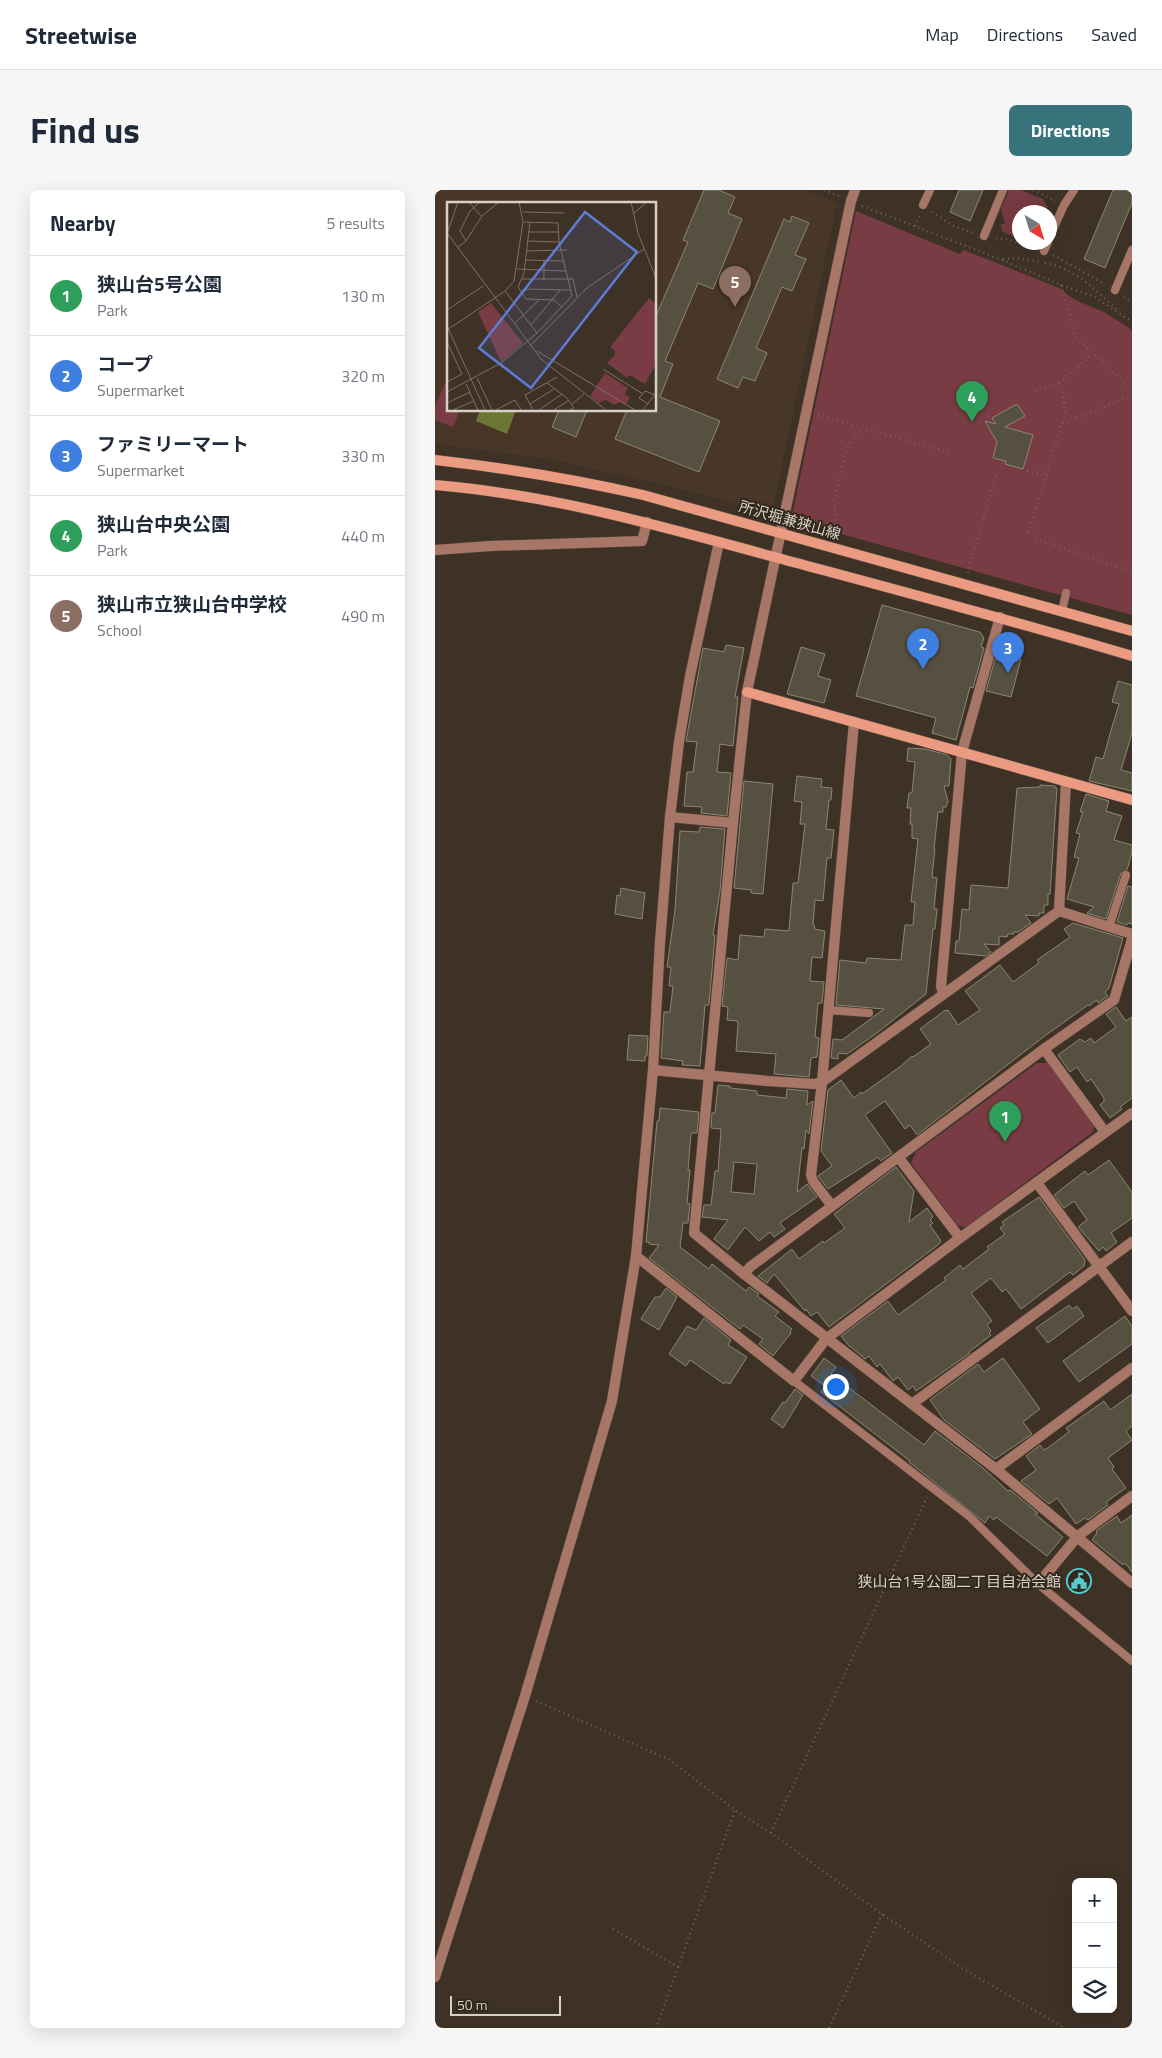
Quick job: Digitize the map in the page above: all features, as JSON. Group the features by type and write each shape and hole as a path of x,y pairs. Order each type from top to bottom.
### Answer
{"main road":[{"name":"所沢堀兼狭山線","path":"435,460 574,479 643,495 1132,631"},
{"path":"435,485 542,499 647,522 1000,617 1132,656"},
{"path":"747,692 1132,800"}],"street":[{"path":"855,190 851,201 777,558 747,692 695,1233 744,1274 996,1469 1132,1583"},
{"path":"435,550 490,546 642,541 647,522"},
{"path":"435,1977 525,1696 612,1402 636,1256 653,1070 670,817 679,742 690,676 719,542"},
{"path":"943,993 941,986 962,752 1000,617"},
{"path":"832,1206 811,1176 822,1082 854,722"},
{"path":"1059,911 1066,782"},
{"path":"670,817 733,823"},
{"path":"653,1070 805,1084 822,1082 1059,911"},
{"path":"1059,911 1132,934"},
{"path":"744,1274 750,1267 1044,1049 1114,1000 1132,939"},
{"path":"1044,1049 1105,1132"},
{"path":"636,1256 794,1380 827,1339 960,1238 1132,1113"},
{"path":"899,1158 960,1238"},
{"path":"1037,1182 1132,1311"},
{"path":"912,1404 1132,1242"},
{"path":"996,1469 1132,1368"},
{"path":"1039,1584 1078,1536 1132,1496"}],"lane":[{"path":"923,205 930,190"},
{"path":"984,236 1003,190"},
{"path":"1057,220 1074,190"},
{"path":"1115,290 1132,250"},
{"path":"1062,611 1067,593"},
{"path":"1109,927 1126,875"},
{"path":"828,1010 869,1013"},
{"path":"794,1380 969,1516 1039,1584 1132,1661"}],"path":[{"path":"824,190 842,198"},
{"path":"1033,190 1064,205"},
{"path":"861,205 1093,296 1132,322"},
{"path":"923,205 954,226 984,236 1010,240 1044,251 1079,268 1132,303"},
{"path":"1002,260 1018,258 1057,265 1091,285 1124,317"},
{"path":"1074,275 1079,268"},
{"path":"1061,285 1076,338 1132,389"},
{"path":"1035,391 1059,383 1092,354"},
{"path":"1059,383 1064,397 1065,414 1029,532 1034,538 1132,572"},
{"path":"1062,423 1132,396"},
{"path":"816,415 951,453"},
{"path":"831,535 836,516 834,501 847,448 861,428"},
{"path":"1027,471 1047,476"},
{"path":"968,575 997,472"},
{"path":"771,1833 932,1487"},
{"path":"525,1696 671,1760 735,1810 771,1833 882,1914 965,1970 1065,2028"},
{"path":"657,2028 735,1810"},
{"path":"829,2028 882,1914"},
{"path":"613,1929 678,1967"}],"shaded area":[{"path":"435,190 805,190 837,203 773,509 767,513 693,492 554,460 435,444"},
{"path":"1009,190 1021,190 1043,199 1046,205 1012,205 1012,236 1003,232 1000,225 1005,223 1001,209"},
{"path":"856,211 960,254 964,250 1059,288 1075,300 1104,312 1132,330 1132,615 795,521 792,515"},
{"path":"447,378 447,411 460,411 453,427 435,420 435,407"},
{"path":"480,411 516,411 507,434 476,421"},
{"path":"1037,1063 1048,1063 1094,1125 1093,1132 966,1227 958,1226 911,1163 916,1152"}],"building":[{"path":"704,190 719,190 735,197 728,213 742,219 713,289 698,283 665,361 673,364 660,397 720,421 699,472 615,439 627,411 656,411 656,316 688,242 683,240"},
{"path":"959,190 983,190 970,221 950,212"},
{"path":"1113,190 1132,190 1132,203 1105,268 1084,259"},
{"path":"792,216 809,223 795,255 806,259 792,291 782,287 756,348 767,353 755,381 743,377 738,388 717,379 784,219 790,222"},
{"path":"1017,404 1025,416 1005,427 1033,435 1023,469 1005,464 1006,461 993,458 997,442 985,421 996,424 992,418"},
{"path":"559,411 587,411 576,437 552,427"},
{"path":"882,605 980,632 984,638 981,647 984,648 973,688 970,687 956,740 932,733 936,718 856,696"},
{"path":"726,645 744,648 735,697 738,697 733,746 720,744 717,772 731,773 727,816 701,813 702,807 684,806 687,772 693,772 697,742 686,741 703,648 724,652"},
{"path":"801,647 825,654 818,676 831,680 824,703 787,694"},
{"path":"997,652 1021,659 1011,697 986,691"},
{"path":"1118,681 1132,685 1132,733 1121,770 1132,773 1132,791 1089,781 1096,757 1103,759 1119,704 1112,702"},
{"path":"908,748 926,749 947,755 951,759 949,786 944,786 948,801 946,807 943,807 943,812 938,812 934,849 932,877 937,878 934,909 937,909 926,994 847,1054 838,1053 838,1059 831,1058 833,1039 842,1040 884,1009 836,1005 840,960 866,963 867,958 901,960 905,925 913,925 915,902 911,902 918,839 912,838 912,824 910,824 911,808 907,808 909,793 912,793 915,762 907,761"},
{"path":"797,776 822,779 821,787 832,788 826,829 834,830 831,858 827,858 823,901 815,900 814,929 825,931 822,958 812,957 810,981 824,982 822,1003 818,1003 815,1037 819,1038 817,1057 811,1058 809,1077 774,1074 776,1054 736,1051 738,1024 737,1021 727,1020 728,1007 722,1006 727,958 738,960 740,935 764,937 765,929 789,931 793,883 798,883 805,824 800,824 802,802 794,801"},
{"path":"744,781 773,784 763,894 734,888"},
{"path":"1040,785 1055,786 1057,788 1050,894 1048,894 1048,905 1044,905 1044,913 1039,913 1039,916 1025,915 1031,923 1018,932 1014,932 1014,934 1008,934 1007,937 999,936 999,945 984,944 991,952 986,956 955,953 956,941 959,941 962,909 969,910 971,885 1008,888 1017,788 1040,787"},
{"path":"1086,794 1109,801 1106,811 1122,816 1114,840 1132,845 1127,870 1121,873 1106,919 1087,913 1094,907 1067,899 1079,858 1074,857 1080,834 1076,833 1083,812 1080,812"},
{"path":"700,827 725,829 720,891 713,935 715,935 709,1005 705,1005 700,1066 682,1065 683,1061 661,1058 664,1012 670,1012 673,986 669,986 671,967 667,967 675,910 680,831 699,832"},
{"path":"1128,886 1132,887 1132,924 1128,923 1127,925 1117,922"},
{"path":"621,888 645,893 642,919 615,914 617,895 620,896"},
{"path":"1073,923 1123,938 1109,988 1105,992 1108,996 1098,1003 1097,1000 1088,1005 1046,1035 917,1135 910,1125 905,1129 885,1101 865,1115 892,1153 881,1161 878,1157 828,1189 818,1176 832,1166 821,1151 828,1090 841,1080 854,1098 861,1092 862,1094 931,1044 920,1029 944,1011 948,1010 958,1025 980,1010 965,991 1000,965 1013,982 1039,963 1037,960 1070,937 1064,929"},
{"path":"1116,1007 1126,1021 1132,1017 1132,1098 1110,1118 1100,1105 1104,1098 1091,1079 1087,1082 1077,1067 1070,1072 1058,1055 1080,1039 1085,1042 1091,1038 1094,1043 1116,1027 1106,1014"},
{"path":"629,1035 648,1036 645,1061 627,1060"},
{"path":"718,1085 757,1091 757,1095 786,1098 787,1089 808,1091 807,1105 813,1101 809,1134 806,1130 804,1149 802,1148 797,1192 807,1184 817,1197 780,1223 785,1229 774,1237 770,1232 759,1241 745,1227 728,1250 714,1239 728,1220 702,1217 704,1205 711,1205 715,1171 718,1171 721,1129 711,1128 712,1113 715,1113","holes":["734,1162 757,1164 754,1194 731,1192"]},
{"path":"660,1108 699,1112 697,1133 691,1133 687,1203 690,1204 688,1223 683,1223 680,1247 709,1269 712,1264 746,1291 749,1287 759,1294 757,1296 779,1312 775,1316 792,1329 773,1356 759,1344 763,1339 743,1325 740,1329 649,1258 659,1245 646,1242 657,1121 659,1121"},
{"path":"1109,1160 1132,1192 1132,1218 1111,1233 1117,1242 1106,1251 1103,1247 1099,1251 1078,1227 1087,1220 1074,1201 1064,1208 1054,1195 1085,1171 1088,1175"},
{"path":"896,1167 914,1191 909,1222 927,1208 933,1217 930,1220 933,1223 930,1225 941,1241 938,1245 829,1327 817,1312 811,1316 806,1309 805,1311 774,1274 767,1283 758,1276 792,1249 799,1259 823,1241 824,1243 845,1228 834,1214"},
{"path":"1039,1197 1085,1260 1084,1266 1073,1275 1070,1272 1021,1309 1006,1289 1002,1292 991,1278 971,1293 992,1321 987,1325 991,1335 970,1353 916,1391 913,1386 908,1390 898,1377 893,1381 880,1364 877,1367 869,1356 865,1359 850,1347 841,1336 888,1301 898,1315 946,1280 944,1278 960,1265 963,1269 989,1249 987,1247 1005,1234 1000,1228 1004,1225 1002,1222"},
{"path":"666,1288 677,1297 659,1330 641,1319 655,1297 660,1297"},
{"path":"1069,1305 1072,1309 1077,1306 1084,1316 1048,1343 1036,1328"},
{"path":"1125,1316 1132,1326 1132,1344 1079,1382 1063,1361"},
{"path":"704,1318 731,1340 728,1345 747,1357 730,1384 725,1382 724,1384 690,1360 686,1366 669,1354 687,1326 696,1330"},
{"path":"824,1358 836,1367 831,1374 924,1445 935,1431 1038,1513 1035,1514 1063,1537 1047,1556 996,1517 994,1520 989,1516 985,1523 910,1461 821,1392 825,1386 811,1376"},
{"path":"1003,1358 1040,1409 1023,1422 1032,1434 995,1459 944,1420 930,1400 978,1364 984,1372"},
{"path":"795,1389 803,1395 783,1428 771,1419"},
{"path":"1132,1394 1132,1426 1126,1431 1132,1440 1108,1458 1114,1467 1112,1469 1126,1488 1106,1502 1108,1505 1088,1520 1085,1518 1076,1524 1057,1498 1049,1504 1021,1481 1036,1470 1026,1456 1040,1445 1044,1450 1049,1447 1069,1432 1066,1428 1104,1401 1110,1410"},
{"path":"1132,1515 1132,1572 1125,1563 1123,1565 1092,1540 1097,1533 1096,1531 1117,1516 1121,1523"}],"place":[{"name":"狭山市立狭山台中学校","path":"735,307"},
{"name":"狭山台中央公園","path":"972,422"},
{"name":"コープ","path":"923,669"},
{"name":"ファミリーマート","path":"1008,673"},
{"name":"狭山台5号公園","path":"1005,1142"},
{"name":"狭山台1号公園二丁目自治会館","path":"1079,1581"}]}
